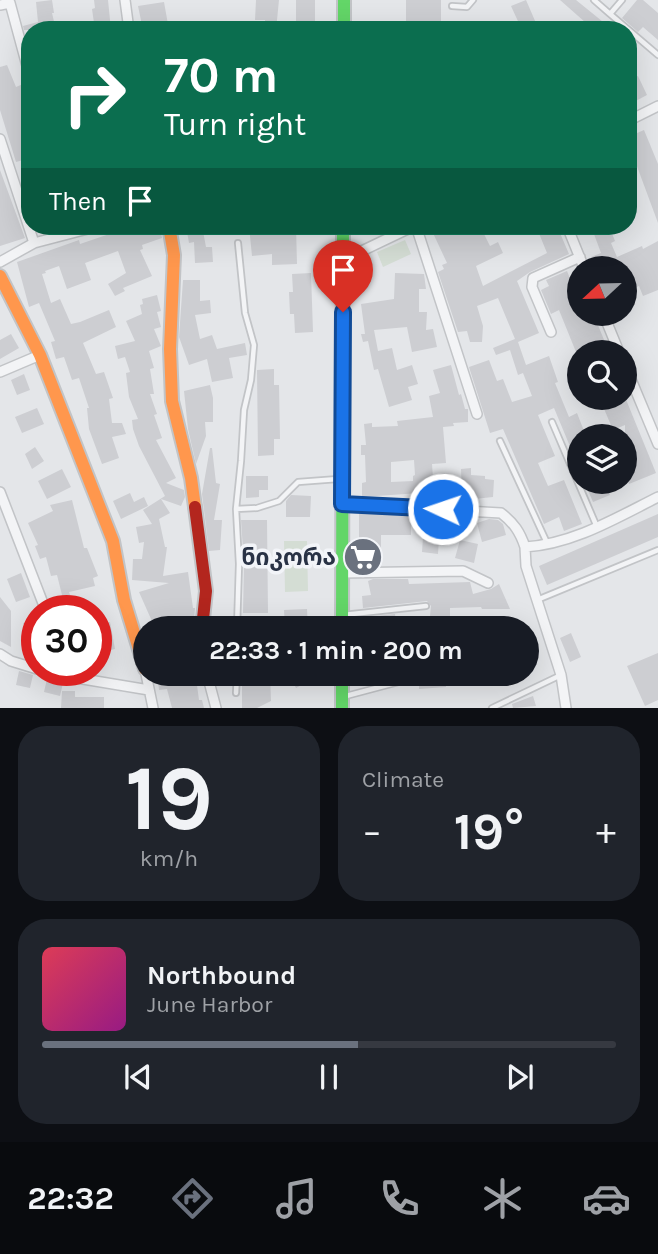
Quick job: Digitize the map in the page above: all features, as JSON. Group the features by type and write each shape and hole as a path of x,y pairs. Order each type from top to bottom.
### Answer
{"street":[{"path":"125,0 128,21"},
{"path":"344,0 344,21"},
{"path":"0,5 10,4 21,44"},
{"path":"637,116 658,106"},
{"path":"0,139 21,203"},
{"path":"31,235 34,243"},
{"path":"0,262 34,243 65,235"},
{"path":"171,235 174,255 170,349 172,401 191,478 206,591 203,616"},
{"path":"342,616 343,235"},
{"path":"343,260 396,235"},
{"path":"418,235 477,414"},
{"path":"571,235 580,256"},
{"path":"551,332 532,287 533,278 567,263"},
{"path":"0,276 40,355 113,541 124,600 133,626"},
{"path":"0,372 40,355"},
{"path":"637,394 658,444"},
{"path":"0,492 41,595"},
{"path":"525,547 548,545 597,527 658,497"},
{"path":"342,504 501,513 512,521 525,547 526,566 561,675 566,708"},
{"path":"342,573 463,571 488,583"},
{"path":"0,654 21,664"},
{"path":"112,683 149,690"},
{"path":"148,686 153,708"},
{"path":"210,686 216,708"}],"lane":[{"path":"452,6 467,7 473,0"},
{"path":"594,0 618,21"},
{"path":"610,14 622,0"},
{"path":"637,37 658,55"},
{"path":"237,616 239,564 236,509 244,410 251,380 254,345 245,313 238,243"},
{"path":"552,422 597,527"},
{"path":"500,441 548,545"},
{"path":"236,509 257,508 279,501 298,482 342,479"},
{"path":"536,601 658,550"},
{"path":"374,616 426,606"},
{"path":"492,708 561,675"},
{"path":"236,686 236,693"},
{"path":"342,703 393,686"}],"shaded area":[{"path":"405,240 411,254 383,267 377,252"},
{"path":"284,541 307,541 308,591 285,592"}],"building":[{"path":"52,0 54,21 38,21 36,2"},
{"path":"94,0 108,0 110,21 94,21 92,9 95,8"},
{"path":"256,0 279,0 277,21 255,20"},
{"path":"296,0 315,0 315,21 296,21"},
{"path":"406,0 441,0 441,21 406,21"},
{"path":"526,0 535,21 518,21 511,6"},
{"path":"560,0 576,0 602,21 584,21"},
{"path":"637,0 643,0 658,13 658,40 643,27 637,31 637,21 625,21 622,18"},
{"path":"164,2 167,21 141,21 138,6"},
{"path":"7,65 16,87 21,85 21,161 16,162 0,110 0,67"},
{"path":"637,76 647,95 637,100"},
{"path":"644,130 658,164 658,223 637,166 637,133"},
{"path":"0,170 21,227 21,235 25,238 0,246"},
{"path":"106,235 162,235 162,238 142,245 143,249 140,250 152,276 123,288 125,291 115,296 108,284 126,273 118,251 85,263 91,280 67,289 59,266 42,274 51,303 60,299 71,324 109,310 116,327 83,343 96,374 104,372 113,398 109,399 112,423 122,423 126,434 112,437 119,458 102,464 89,429 89,408 79,378 72,380 64,357 56,359 51,342 55,341 39,303 29,307 17,262 79,240 80,244"},
{"path":"188,235 204,235 206,247 212,247 213,262 195,263 194,242 189,243"},
{"path":"250,235 296,235 297,264 272,265 272,254 252,256"},
{"path":"434,235 484,235 490,246 498,242 503,253 476,266 483,286 547,253 540,235 561,235 569,254 517,281 539,333 518,342 526,365 549,356 558,382 555,383 569,417 577,413 581,424 567,424 567,439 554,408 538,415 555,456 538,463 548,486 564,480 567,494 570,494 582,524 564,531 559,517 544,524 503,429 490,433 469,367 489,360 497,381 503,379 512,402 532,396 523,373 518,375 510,350 496,355 493,348 515,339 498,298 477,306 483,326 482,342 470,342 467,331 458,332 438,272 444,269 442,265 447,263"},
{"path":"594,235 613,235 615,241 611,243 617,256 594,256 601,253"},
{"path":"658,241 658,290 643,296 639,286 637,287 637,256 619,256"},
{"path":"567,271 567,326 598,326 604,340 571,340 559,310 551,314 541,290 549,286 546,280"},
{"path":"311,273 313,332 295,333 294,314 290,314 292,274"},
{"path":"395,273 424,274 426,289 419,289 419,312 427,312 426,330 433,329 437,347 412,352 407,327 374,330 378,351 392,348 397,370 412,365 418,384 408,387 412,400 389,407 378,369 374,370 368,341 363,342 361,334 365,334 361,304 394,299"},
{"path":"183,280 200,280 200,301 210,300 211,313 195,315 200,339 212,335 217,349 245,343 247,355 229,358 233,378 212,382 207,359 189,365 179,337"},
{"path":"157,295 161,311 157,312 161,327 154,329 161,346 149,351 154,368 150,369 154,394 150,394 162,438 156,440 176,478 166,483 184,490 185,497 181,506 161,499 170,513 159,519 167,547 163,576 188,572 194,616 150,616 139,592 169,583 132,580 133,559 142,559 144,542 139,543 136,527 152,524 143,510 165,496 133,429 132,420 138,419 129,397 126,373 130,372 125,357 118,359 115,346 135,341 126,321 142,314 142,299"},
{"path":"11,334 19,348 0,359 0,340"},
{"path":"451,365 459,395 461,394 465,409 468,409 468,422 443,427 446,463 432,464 434,492 362,497 362,483 366,482 365,455 361,455 361,445 366,445 364,424 372,423 372,427 398,426 397,421 433,417 429,396 440,393 433,370","holes":["414,460 413,481 391,482 391,462"]},
{"path":"274,369 274,385 279,385 280,439 274,439 274,455 258,456 257,370"},
{"path":"24,374 30,390 17,395 11,380"},
{"path":"210,385 213,422 205,422 206,436 196,464 188,429 184,391"},
{"path":"37,408 44,424 22,433 15,417"},
{"path":"605,410 630,410 636,424 610,424"},
{"path":"637,426 656,473 637,481"},
{"path":"35,447 44,461 32,469 25,454"},
{"path":"210,448 216,483 220,484 214,520 222,520 220,550 209,551 202,494"},
{"path":"471,468 471,475 494,480 493,497 474,499 474,492 462,493 461,469"},
{"path":"62,469 71,487 47,499 38,481"},
{"path":"246,476 268,476 268,490 259,490 259,497 246,498"},
{"path":"130,493 134,502 144,497 148,506 121,519 113,501"},
{"path":"590,494 610,494 610,495 593,502"},
{"path":"291,495 311,496 310,517 286,517 286,501"},
{"path":"72,500 84,548 87,548 98,576 93,578 95,586 69,592 70,595 62,595 57,575 51,576 46,557 40,559 35,546 38,545 28,523 53,511 50,505"},
{"path":"359,513 411,515 411,535 381,535 381,564 359,564"},
{"path":"658,514 658,537 547,585 539,566"},
{"path":"489,519 503,524 506,535 482,542 477,523"},
{"path":"241,520 267,520 268,613 243,613"},
{"path":"423,537 439,538 438,554 422,552"},
{"path":"460,540 478,544 474,563 455,558"},
{"path":"21,573 29,595 21,595 21,600 16,602 7,579"},
{"path":"408,579 409,584 470,582 473,594 499,584 510,609 450,608 450,616 430,616 431,606 427,601 363,608 362,596 371,595 368,581"},
{"path":"0,597 11,611 11,647 0,641"},
{"path":"307,609 307,616 284,616 284,610"},
{"path":"571,633 581,657 570,662 560,638"},
{"path":"658,653 658,700 645,706 627,666"},
{"path":"19,671 21,686 30,686 30,688 16,685"},
{"path":"45,686 62,686 60,696 44,692"},
{"path":"159,686 197,686 199,700 202,700 204,708 172,708 167,689 159,690"},
{"path":"242,686 270,686 271,701 257,708 242,708"},
{"path":"419,686 446,687 419,689"},
{"path":"62,691 75,691 75,697 104,697 104,708 61,708"},
{"path":"533,696 536,706 513,708 512,704"}],"traffic: fast":[{"path":"344,0 344,21"},
{"path":"342,616 343,235"},
{"path":"342,686 342,708"}],"traffic: slow":[{"path":"171,235 174,255 170,349 172,401 191,478 195,507"},
{"path":"0,276 40,355 113,541 124,600 133,630"}],"traffic: jam":[{"path":"195,507 206,591 203,616"}],"place":[{"name":"ნიკორა","path":"363,557"}],"route":[{"path":"343,312 342,504 443,509"}]}
